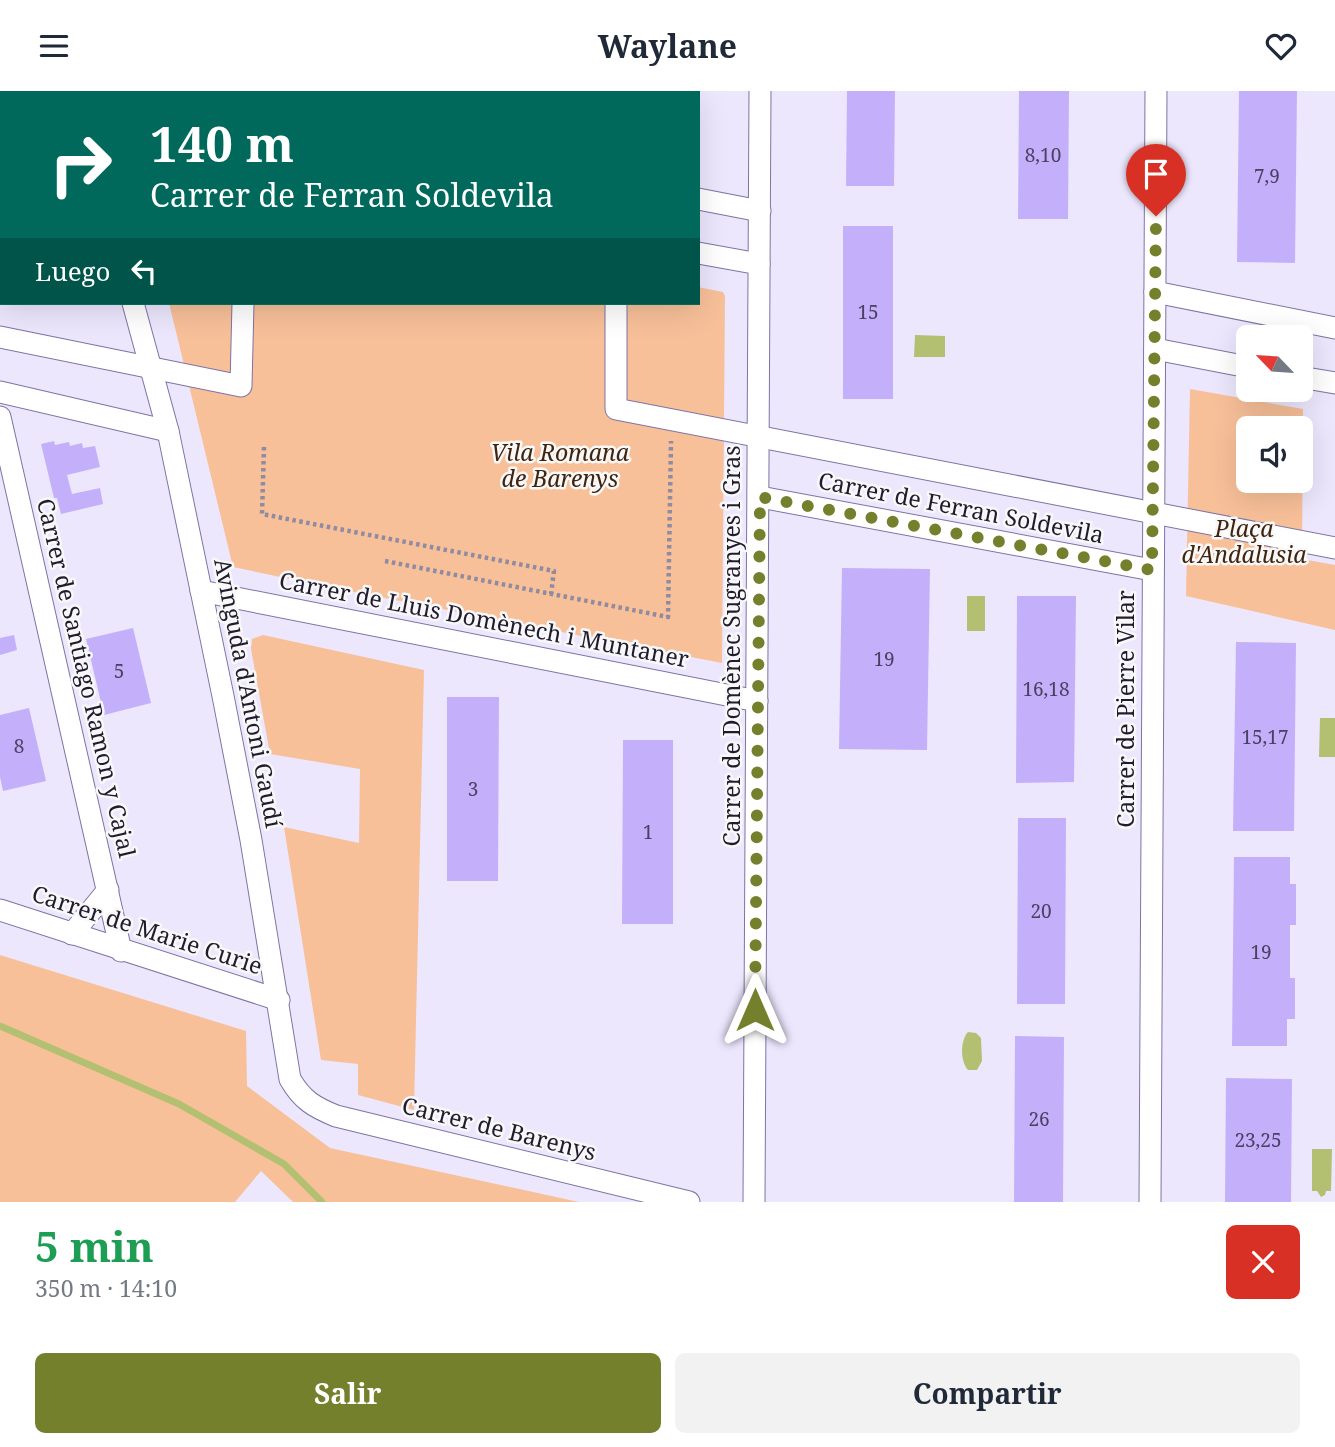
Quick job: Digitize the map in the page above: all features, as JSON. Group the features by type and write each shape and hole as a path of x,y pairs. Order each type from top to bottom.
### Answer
{"street":[{"name":"Carrer de Domènec Sugranyes i Gras","path":"754,1202 760,497 760,91"},
{"name":"Carrer de Pierre Vilar","path":"1150,1202 1156,91"},
{"path":"700,199 760,211"},
{"path":"700,253 759,264"},
{"path":"1155,292 1335,328"},
{"name":"Avinguda d'Antoni Gaudí","path":"134,305 168,431 251,840 290,1079 300,1095"},
{"path":"0,337 241,386 243,305"},
{"path":"616,305 616,409 1335,548"},
{"path":"1155,349 1236,365"},
{"path":"1313,379 1335,383"},
{"path":"0,392 168,431"},
{"path":"1,421 33,399"},
{"name":"Carrer de Santiago Ramon y Cajal","path":"1,421 121,951"},
{"name":"Carrer de Ferran Soldevila","path":"760,497 1152,570"},
{"name":"Carrer de Lluis Domènech i Muntaner","path":"201,591 757,701"},
{"path":"72,934 108,890"},
{"name":"Carrer de Marie Curie","path":"0,910 279,1000"},
{"name":"Carrer de Barenys","path":"300,1095 321,1110 336,1116 689,1202"}],"path":[{"path":"385,561 667,617 672,419"},
{"path":"264,447 262,515 554,571 551,594"}],"green space":[{"name":"Vila Romana de Barenys","path":"700,287 723,292 722,663 233,567 169,305 700,305"},
{"name":"Plaça d'Andalusia","path":"1190,389 1236,397 1236,403 1269,403 1303,409 1303,416 1236,416 1236,493 1302,493 1302,559 1335,565 1335,630 1186,596"},
{"path":"263,635 424,670 414,1110 358,1095 358,1064 321,1060 284,827 359,843 360,769 270,754 251,649 252,639"},
{"path":"0,955 246,1031 247,1086 330,1148 579,1202 293,1202 261,1171 235,1202 0,1202"}],"shaded area":[{"path":"915,335 945,336 945,357 914,357"},
{"path":"967,596 985,596 985,631 967,631"},
{"path":"1320,718 1335,718 1335,757 1319,757"},
{"path":"968,1032 976,1033 981,1038 982,1061 977,1070 968,1070 963,1062 962,1046"},
{"path":"1312,1149 1332,1149 1331,1191 1326,1191 1321,1197 1317,1191 1312,1191"}],"building":[{"path":"847,91 895,91 894,186 846,186"},
{"path":"1019,91 1069,91 1068,219 1018,219"},
{"path":"1239,91 1297,91 1295,263 1237,262"},
{"path":"843,226 893,226 893,399 843,399"},
{"path":"54,441 55,445 69,442 70,446 82,443 83,448 95,446 100,467 67,475 72,494 100,488 103,504 61,514 57,498 54,498 41,444"},
{"path":"842,568 930,569 927,750 839,749"},
{"path":"1017,596 1076,596 1074,782 1016,783"},
{"path":"133,628 151,703 104,715 86,639"},
{"path":"14,635 17,650 0,655 0,638"},
{"path":"1236,642 1296,643 1294,831 1233,831"},
{"path":"447,697 499,697 498,881 447,881"},
{"path":"29,708 46,781 3,791 0,777 0,715"},
{"path":"623,740 673,740 673,924 622,924"},
{"path":"1018,818 1066,818 1065,1004 1017,1004"},
{"path":"1234,857 1290,857 1290,884 1296,884 1296,925 1290,925 1290,978 1295,978 1295,1019 1287,1019 1287,1046 1232,1046"},
{"path":"1015,1036 1064,1037 1063,1202 1014,1202"},
{"path":"1226,1078 1292,1079 1291,1202 1225,1202"}],"waterway":[{"path":"0,1026 179,1104 284,1164 322,1202"}],"route":[{"path":"755,1010 760,497 1152,570 1156,216"}]}
